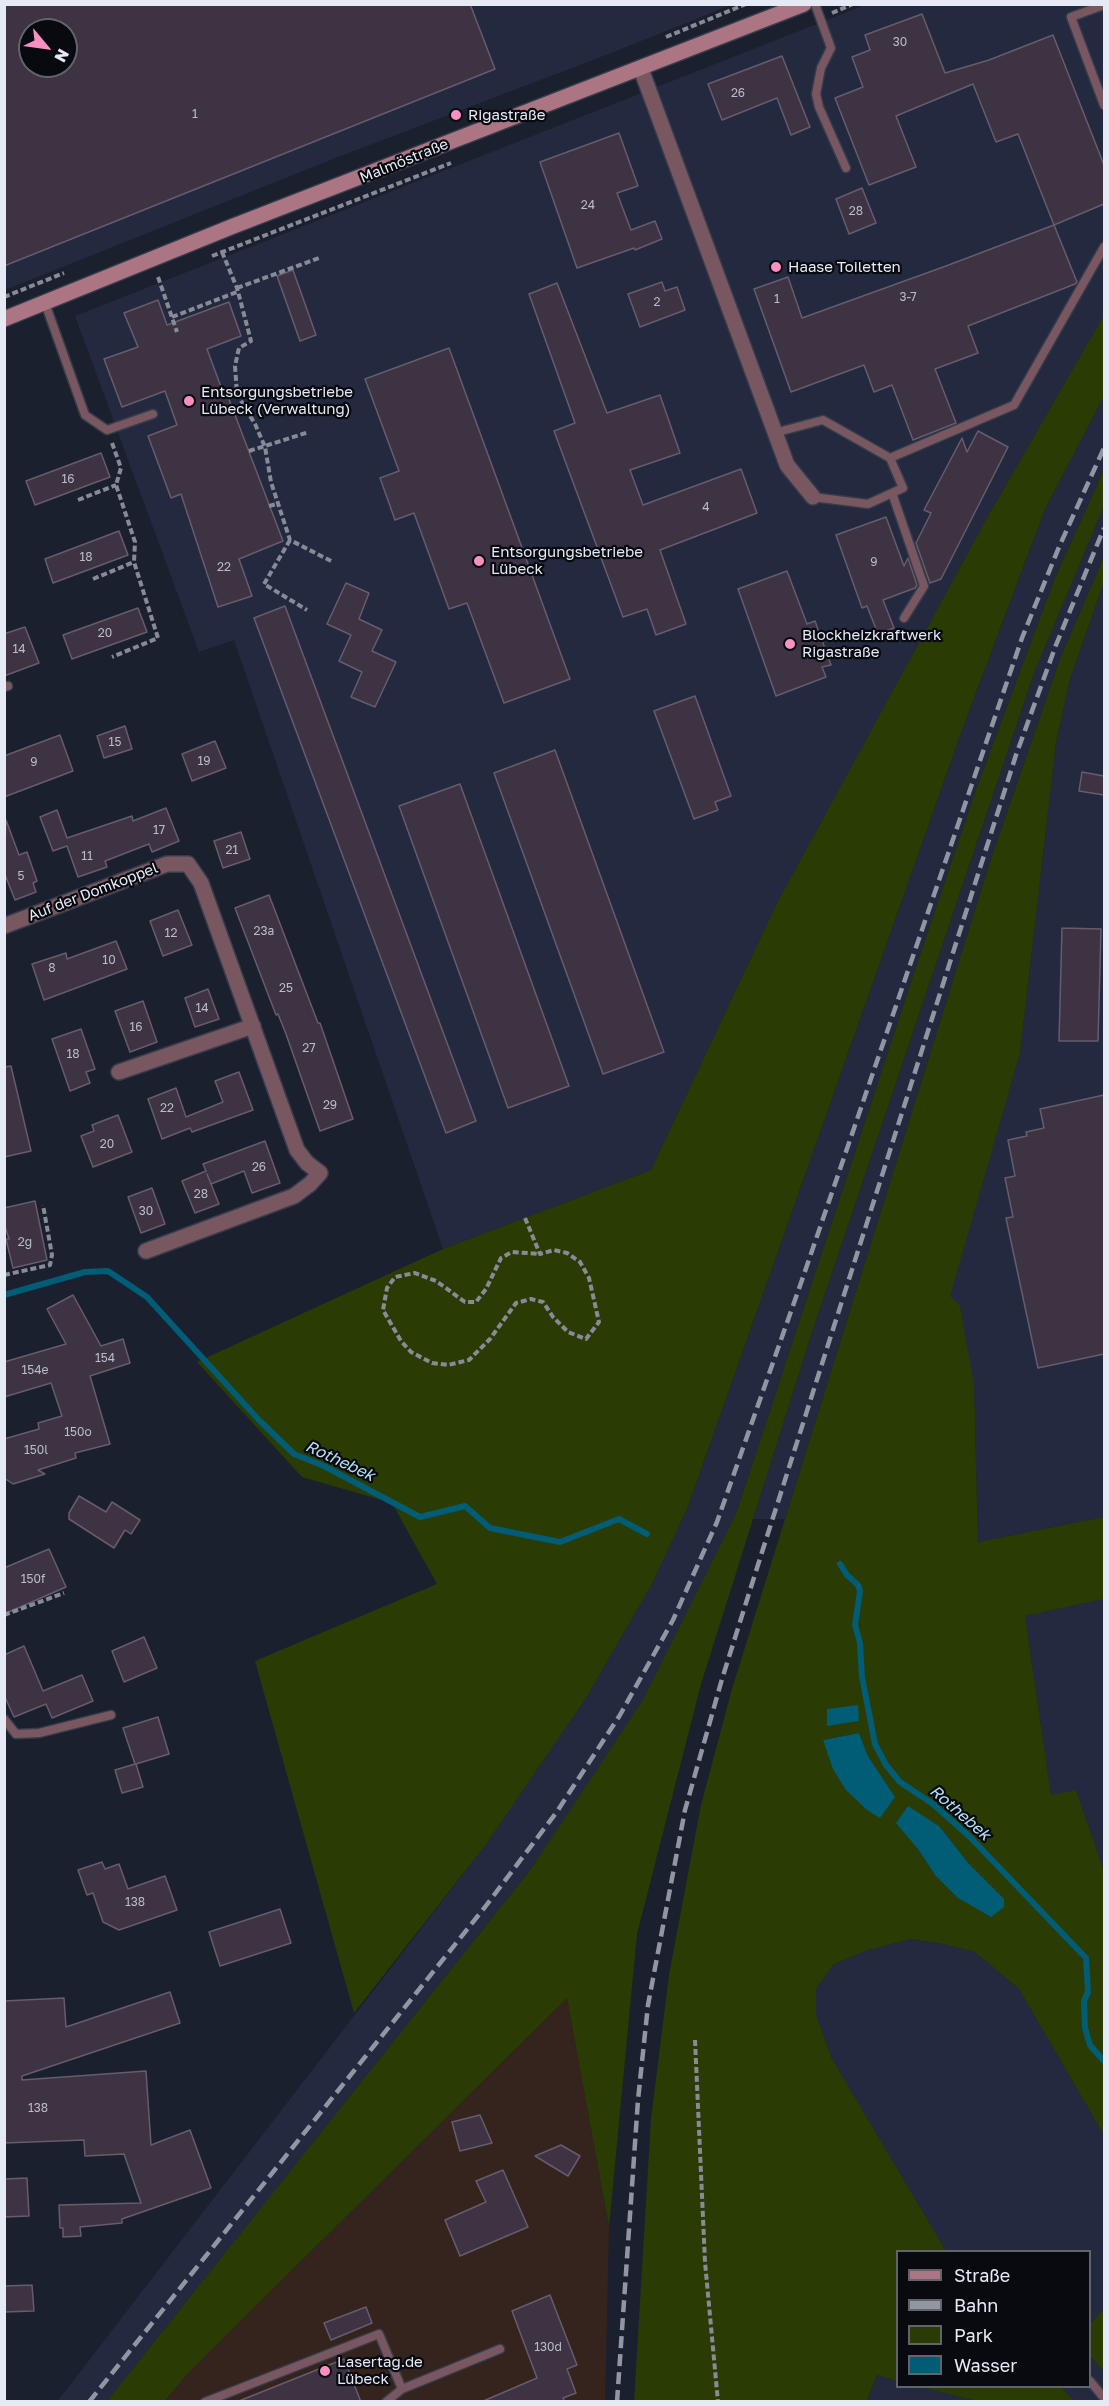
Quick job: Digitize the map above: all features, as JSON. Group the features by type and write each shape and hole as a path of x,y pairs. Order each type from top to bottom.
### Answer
{"street":[{"name":"Malmöstraße","path":"4,319 231,227 804,4"},
{"path":"641,69 774,433 787,465 813,497"},
{"name":"Auf der Domkoppel","path":"4,926 167,864 188,864 201,883 297,1150 307,1163 320,1173 294,1196 146,1251"},
{"path":"119,1072 253,1026"}],"lane":[{"path":"815,4 831,48 821,68 816,94 819,107 846,168"},
{"path":"1104,5 1071,17 1104,105"},
{"path":"890,458 1014,405 1104,248"},
{"path":"45,303 85,415 107,430 153,414"},
{"path":"774,433 823,420 890,458 903,488 868,504 813,497"},
{"path":"892,494 924,586 903,618"},
{"path":"4,1719 16,1734 28,1734 111,1714"},
{"path":"205,2402 379,2334 402,2389"},
{"path":"386,2402 402,2389 500,2349"},
{"path":"1091,2383 1104,2398"}],"path":[{"path":"222,252 237,290 251,341 239,348 235,366 237,394 255,424 264,447 277,504 290,540 333,562"},
{"path":"172,317 319,258"},
{"path":"158,278 177,332"},
{"path":"107,430 120,468 116,485 135,542 134,562 158,638 112,657"},
{"path":"249,451 309,432"},
{"path":"78,500 116,485"},
{"path":"269,506 277,504"},
{"path":"290,540 264,584 307,610"},
{"path":"93,579 134,562"},
{"path":"4,1275 50,1265 52,1255 43,1205"},
{"path":"525,1218 540,1254"},
{"path":"554,1250 567,1253 580,1263 589,1278 599,1322 586,1340 568,1332 552,1317 543,1302 531,1299 516,1303 490,1338 469,1360 448,1365 432,1363 411,1352 401,1341 383,1310 387,1288 395,1277 416,1273 436,1281 465,1302 476,1302 486,1289 501,1258 512,1252 540,1254 554,1250"},
{"path":"4,1615 64,1593"},
{"path":"695,2040 705,2262 718,2402"}],"shaded area":[{"path":"5,5 731,5 606,55 333,159 5,290"},
{"path":"865,5 1104,5 1104,315 988,516 777,903 651,1170 443,1249 234,640 199,652 75,316"},
{"path":"1104,396 1104,470 1055,578 977,787 736,1514 643,1701 531,1869 107,2401 57,2402 487,1843 586,1698 652,1584 687,1509 962,730 1045,509"},
{"path":"1104,506 1104,557 1060,659 990,862 785,1519 753,1519 813,1329 1034,673"},
{"path":"1104,582 1104,1517 978,1542 974,1385 949,1296 1020,1053 1056,743 1070,679"},
{"path":"1104,1599 1104,1871 1076,1790 1051,1796 1025,1616"},
{"path":"911,1939 943,1944 975,1952 1019,1989 1104,2135 1104,2309 1091,2323 1091,2250 945,2250 831,2057 816,2014 816,1989 833,1965 865,1951"},
{"path":"567,1998 609,2227 605,2401 165,2402 188,2373"},
{"path":"1091,2357 1104,2371 1104,2401 1074,2401 1062,2388 1091,2388"},
{"path":"877,2375 896,2381 896,2388 924,2388 977,2401 867,2402"}],"green space":[{"path":"1104,315 1104,396 1045,509 962,730 687,1509 652,1584 586,1698 487,1843 354,2013 255,1661 437,1584 392,1503 302,1477 197,1362 443,1249 651,1170 777,903 988,516"},
{"path":"1104,470 1104,506 1034,673 813,1329 701,1684 637,1934 609,2227 567,1998 188,2373 165,2401 107,2401 531,1869 643,1700 736,1514 977,787 1055,578"},
{"path":"1104,557 1104,582 1070,679 1056,743 1020,1053 950,1296 960,1306 974,1385 978,1542 1104,1517 1104,1599 1025,1616 1051,1795 1076,1790 1104,1871 1104,2135 1019,1989 975,1952 911,1939 865,1951 833,1965 816,1989 816,2014 831,2057 945,2250 896,2250 896,2381 877,2375 867,2401 634,2402 651,2119 669,1975 701,1805 732,1689 990,862 1060,659","holes":["859,1733 868,1756 895,1797 823,1740","940,1827 969,1864 935,1875 918,1849"]},
{"path":"1104,2309 1104,2371 1091,2357 1091,2323"},
{"path":"924,2388 1062,2388 1074,2401 977,2401"}],"water":[{"path":"858,1705 859,1721 827,1726 827,1709"},
{"path":"859,1733 868,1756 895,1797 880,1818 867,1810 846,1790 833,1769 823,1740"},
{"path":"908,1806 940,1827 969,1864 1004,1899 1004,1907 991,1917 958,1898 935,1875 918,1849 896,1823"}],"building":[{"path":"4,4 470,4 495,69 4,266"},
{"path":"922,14 945,73 989,60 1053,35 1104,165 1104,204 1054,225 1018,134 996,142 973,84 896,116 916,167 869,185 835,98 863,87 852,57 870,50 865,35"},
{"path":"782,56 810,127 791,135 777,98 722,120 708,84"},
{"path":"619,133 638,186 617,193 631,230 655,221 662,239 577,268 540,162"},
{"path":"862,188 876,223 849,234 836,199"},
{"path":"1054,225 1077,282 968,326 978,353 935,369 956,423 913,440 892,385 874,392 864,365 791,392 754,289 788,277 802,318"},
{"path":"293,270 316,335 300,341 277,276"},
{"path":"662,282 665,291 677,287 685,310 640,327 628,294"},
{"path":"557,283 607,413 660,395 680,453 630,470 643,505 741,469 757,513 660,550 686,624 656,635 647,609 623,617 554,431 575,423 529,294"},
{"path":"158,300 167,325 229,302 241,336 207,349 224,395 227,394 283,541 239,559 252,596 218,607 181,494 171,498 148,436 177,425 165,391 122,407 104,359 138,347 124,313"},
{"name":"Entsorgungsbetriebe Lübeck","path":"449,348 570,679 504,703 467,603 449,609 414,513 395,520 380,478 399,471 365,379"},
{"path":"978,431 1008,447 941,579 930,583 916,543 931,513 924,510 962,438 967,452"},
{"path":"101,453 110,477 35,505 26,481"},
{"path":"886,517 904,566 908,558 917,585 915,588 883,600 894,628 878,634 867,606 862,608 836,535"},
{"path":"119,531 128,555 53,583 45,559"},
{"name":"Blockheizkraftwerk Rigastraße","path":"787,571 807,624 815,621 831,665 822,667 826,677 776,696 738,589"},
{"path":"346,583 369,593 359,619 382,630 372,651 396,662 375,707 351,697 362,672 339,661 351,635 327,624"},
{"path":"285,606 476,1121 446,1133 254,618"},
{"path":"138,608 147,632 72,659 63,635"},
{"path":"25,627 39,663 4,676 4,634"},
{"path":"695,696 731,796 715,802 718,810 694,819 654,711"},
{"path":"125,726 132,749 104,758 97,736"},
{"path":"60,735 73,771 4,797 4,756"},
{"path":"215,741 226,768 192,781 182,754"},
{"path":"555,750 664,1052 603,1074 494,773"},
{"path":"1082,772 1104,776 1104,795 1079,791"},
{"path":"460,784 569,1086 508,1108 399,806"},
{"path":"166,808 179,841 152,852 149,844 105,861 107,867 78,877 67,846 53,851 40,817 57,810 67,838 132,816 133,821"},
{"path":"6,820 19,855 27,852 37,881 33,883 36,892 15,900 4,872"},
{"path":"241,832 250,859 223,868 214,841"},
{"path":"269,895 318,1023 320,1023 353,1119 320,1131 286,1034 278,1014 276,1015 235,908"},
{"path":"178,910 192,945 163,956 150,921"},
{"path":"1062,928 1101,929 1098,1041 1059,1041"},
{"path":"116,941 127,969 44,1000 32,964 66,953 67,959"},
{"path":"208,989 219,1019 195,1027 185,998"},
{"path":"143,1001 157,1042 130,1052 115,1011"},
{"path":"81,1029 95,1069 86,1072 90,1083 70,1091 52,1039"},
{"path":"11,1066 31,1151 4,1157 4,1067"},
{"path":"239,1072 253,1110 192,1132 190,1128 162,1139 148,1099 176,1088 186,1117 223,1102 215,1081"},
{"path":"1104,1095 1104,1354 1038,1368 1006,1218 1013,1217 1005,1178 1015,1176 1008,1140 1027,1136 1026,1132 1044,1128 1040,1109"},
{"path":"118,1115 132,1152 93,1167 81,1136 94,1131 92,1125"},
{"path":"265,1141 280,1183 252,1193 244,1171 211,1184 219,1204 195,1213 182,1181 206,1171 203,1164"},
{"path":"152,1188 165,1224 141,1233 128,1197"},
{"path":"35,1201 47,1260 13,1268 6,1239 9,1239 4,1223 4,1208"},
{"path":"73,1295 101,1346 123,1339 130,1363 90,1376 110,1444 75,1453 76,1458 38,1470 45,1474 13,1484 4,1478 4,1439 39,1429 38,1423 62,1416 51,1383 4,1397 4,1362 66,1344 47,1309"},
{"path":"79,1496 106,1512 112,1502 140,1520 131,1534 125,1530 114,1548 69,1519 69,1513"},
{"path":"49,1549 66,1587 4,1614 4,1568"},
{"path":"144,1637 157,1668 124,1682 112,1651"},
{"path":"24,1646 43,1691 82,1675 93,1701 52,1718 46,1704 14,1717 4,1695 4,1655"},
{"path":"158,1717 169,1754 136,1764 143,1787 122,1793 115,1770 135,1764 123,1728"},
{"path":"102,1862 105,1869 119,1864 128,1889 165,1876 177,1910 119,1930 103,1922 93,1893 87,1895 78,1870"},
{"path":"280,1909 291,1943 220,1966 209,1932"},
{"path":"170,1992 180,2023 22,2076 22,2080 146,2071 151,2145 190,2130 211,2188 122,2219 122,2223 80,2227 81,2236 63,2237 63,2228 60,2228 59,2205 141,2203 124,2154 85,2156 84,2140 4,2143 4,2001 64,1998 66,2027"},
{"path":"480,2115 492,2143 460,2151 452,2122"},
{"path":"561,2145 580,2156 568,2176 535,2156"},
{"path":"503,2170 528,2227 460,2256 445,2220 486,2202 476,2181"},
{"path":"27,2178 29,2216 4,2217 4,2179"},
{"path":"32,2285 34,2311 4,2312 4,2286"},
{"path":"550,2295 577,2365 567,2369 576,2393 563,2398 565,2402 481,2402 537,2378 512,2311"},
{"path":"366,2307 372,2323 331,2340 324,2323"},
{"path":"344,2359 361,2402 239,2402 239,2401"}],"waterway":[{"name":"Rothebek","path":"4,1295 85,1272 108,1271 147,1297 258,1419 294,1454 324,1466 420,1517 465,1506 490,1528 560,1542 619,1519 647,1534"},
{"name":"Rothebek","path":"840,1564 847,1575 858,1585 860,1591 855,1625 860,1643 862,1677 875,1744 886,1765 900,1782 933,1804 970,1837 1086,1958 1088,1992 1084,2001 1085,2028 1090,2045 1104,2061"}],"railway":[{"path":"89,2402 485,1907 556,1813 620,1715 673,1620 717,1522 1022,638 1059,547 1104,448"},
{"path":"617,2402 638,2100 648,2005 685,1810 722,1679 1016,755 1056,645 1104,528"}],"place":[{"name":"Rigastraße","path":"456,115"},
{"name":"Haase Toiletten","path":"776,267"},
{"name":"Entsorgungsbetriebe Lübeck (Verwaltung)","path":"189,401"},
{"name":"Entsorgungsbetriebe Lübeck","path":"479,561"},
{"name":"Blockheizkraftwerk Rigastraße","path":"790,644"},
{"name":"Lasertag.de Lübeck","path":"325,2371"}]}
